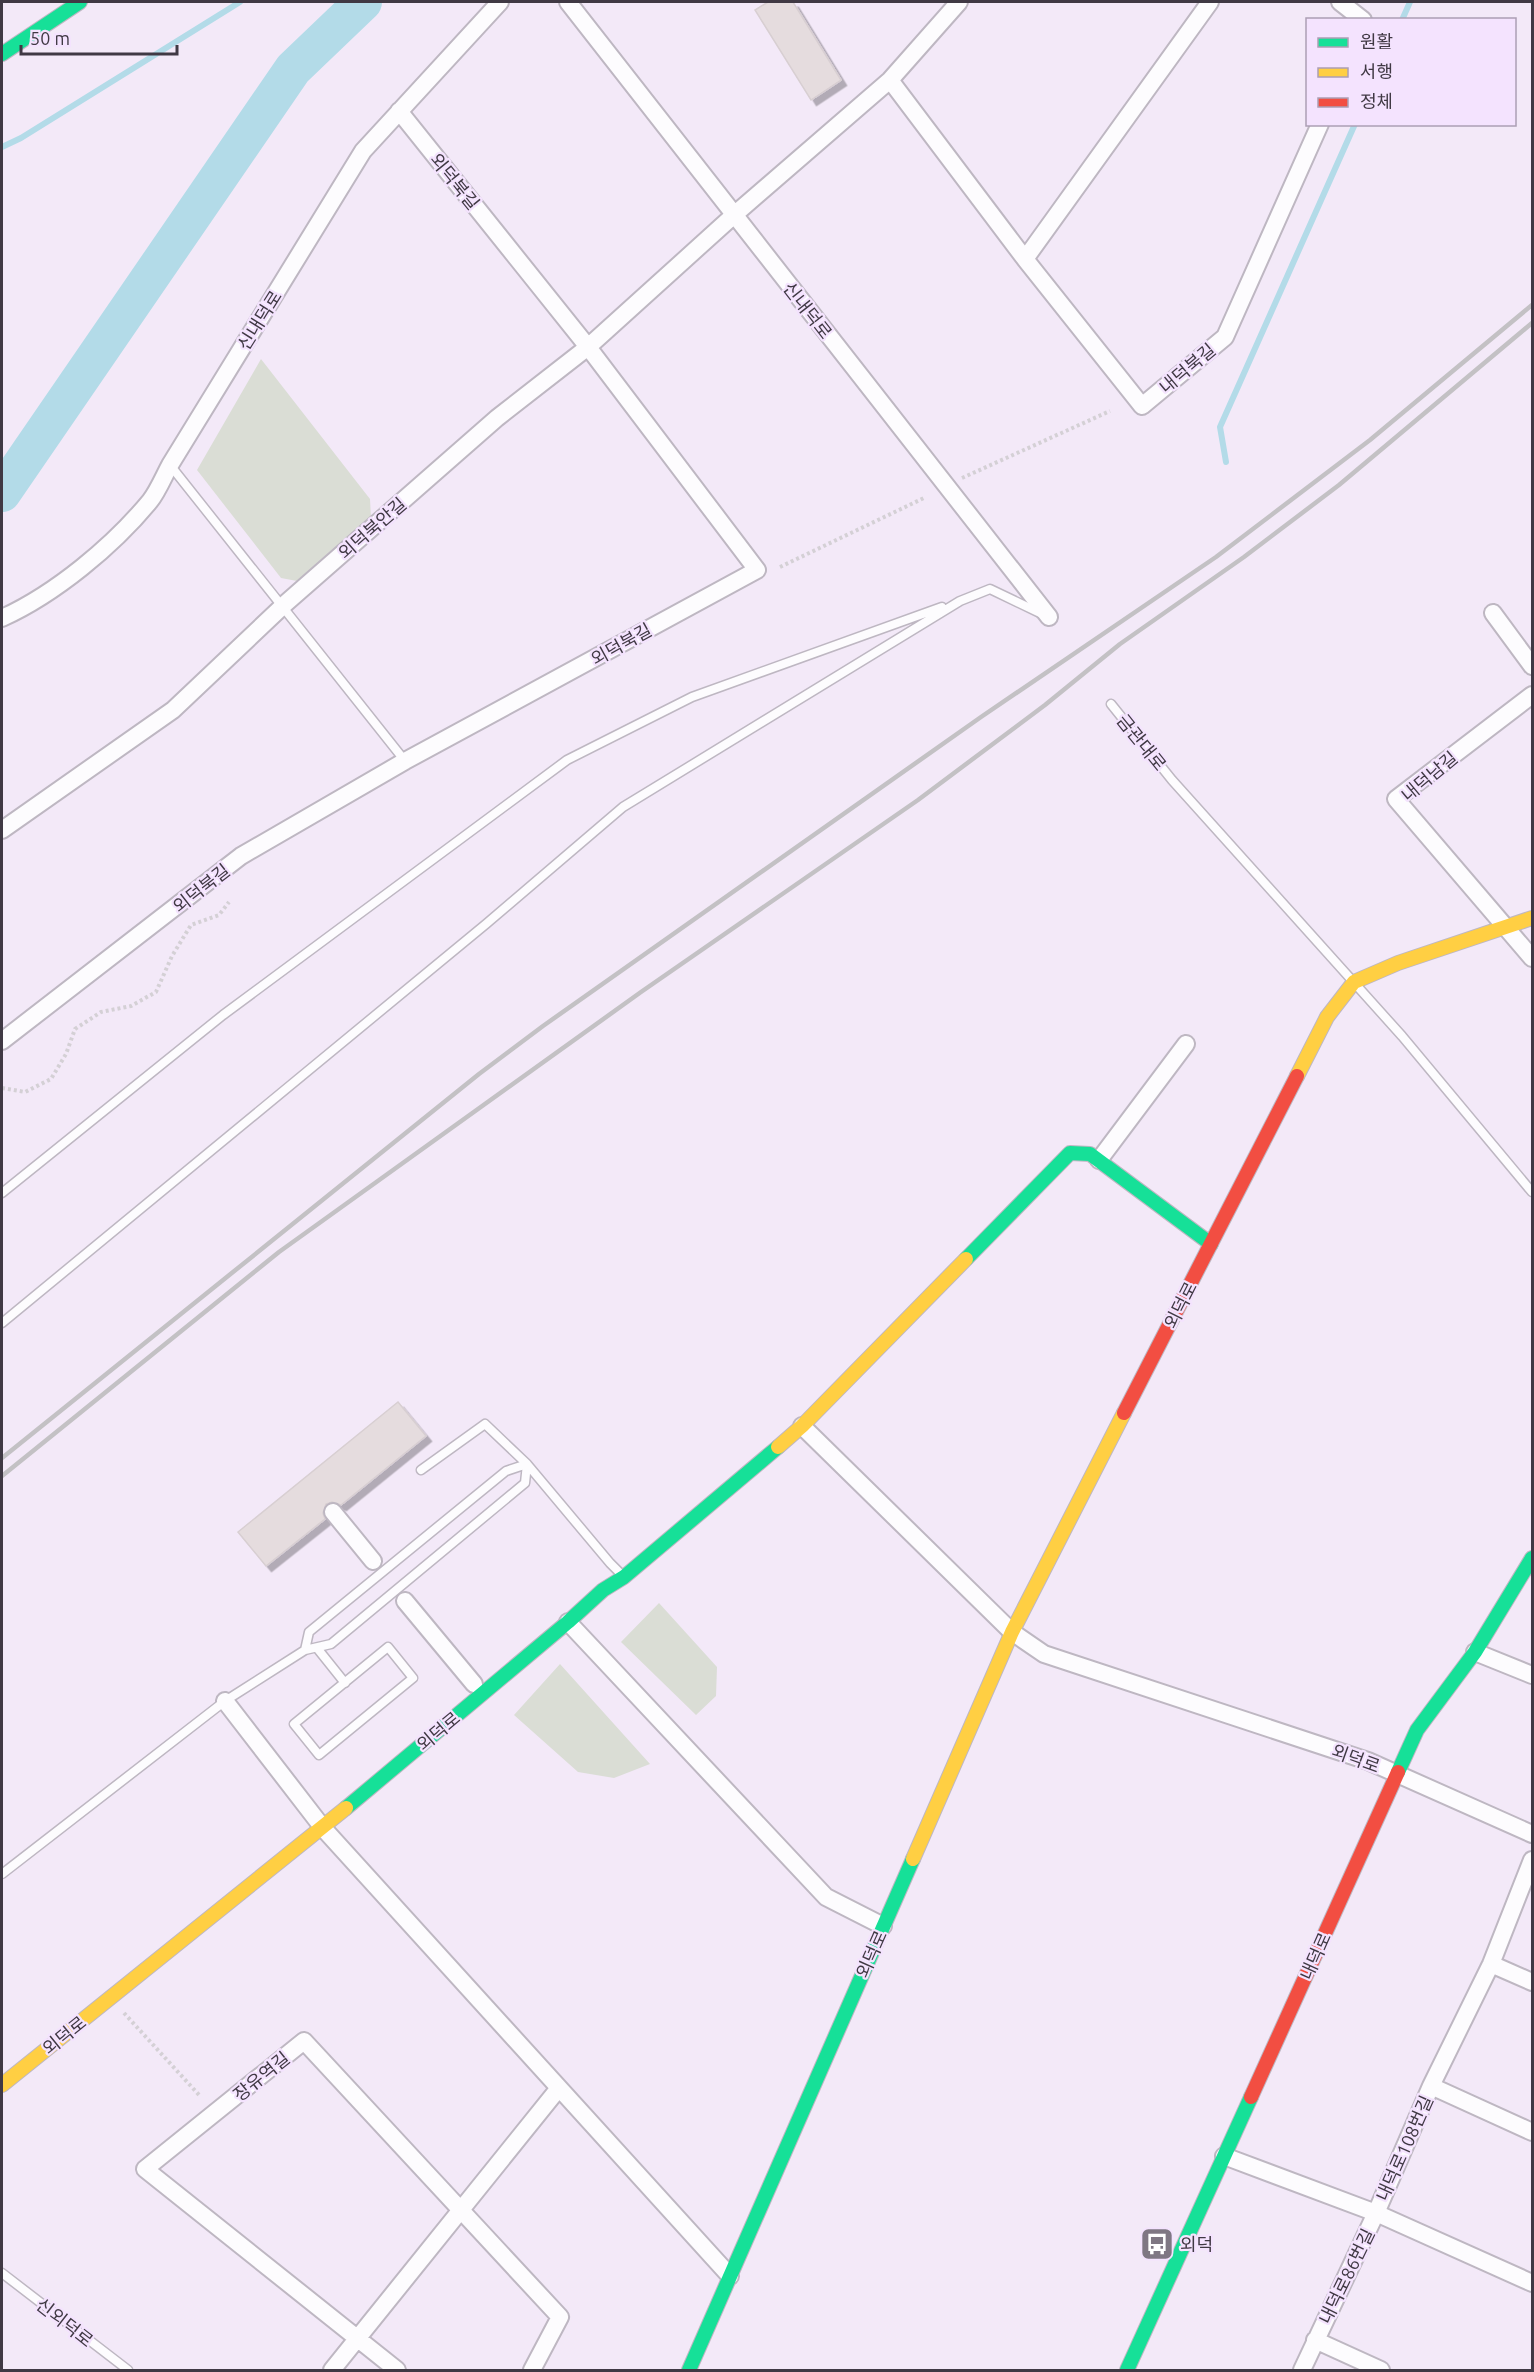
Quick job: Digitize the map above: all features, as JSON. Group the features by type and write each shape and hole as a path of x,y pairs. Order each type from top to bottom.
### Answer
{"street":[{"path":"2,54 80,2"},
{"name":"신내덕로","path":"2,618 18,611 85,567 151,500 170,465 363,151 500,2"},
{"name":"신내덕로","path":"568,2 1049,617"},
{"path":"734,215 890,80 959,2"},
{"path":"1025,259 1210,2"},
{"path":"1340,2 1361,18"},
{"name":"내덕북길","path":"890,80 1025,259 1142,406 1225,337 1319,126"},
{"name":"외덕북길","path":"2,1041 242,856 405,761 757,570 588,347 399,111"},
{"name":"외덕북안길","path":"2,830 173,710 282,607 496,418 588,347 734,215"},
{"path":"1492,613 1533,666"},
{"name":"내덕남길","path":"1506,925 1396,799 1533,695"},
{"path":"1354,982 1398,963 1506,925 1533,918"},
{"path":"1506,925 1533,958"},
{"name":"외덕로","path":"689,2370 1012,1632 1327,1017 1354,982"},
{"path":"1186,1044 1099,1160 1211,1244"},
{"name":"외덕로","path":"2,2085 323,1828 603,1590 624,1577 802,1426 1070,1153 1090,1154 1099,1160"},
{"name":"외덕로","path":"802,1426 1012,1632 1044,1654 1368,1761 1533,1834"},
{"path":"333,1512 373,1560"},
{"name":"내덕로","path":"1127,2370 1417,1730 1475,1652 1533,1558"},
{"path":"405,1601 474,1684"},
{"path":"568,1622 826,1897 883,1926"},
{"path":"1475,1652 1533,1676"},
{"path":"225,1701 323,1828 729,2276"},
{"path":"1431,2086 1491,1964 1533,1860"},
{"path":"1491,1964 1533,1982"},
{"name":"장유역길","path":"397,2370 145,2169 304,2041 560,2317 532,2370"},
{"name":"내덕로108번길","path":"1376,2213 1431,2086 1533,2132"},
{"path":"332,2370 559,2088"},
{"name":"내덕로108번길","path":"1224,2156 1376,2213 1533,2283"},
{"name":"내덕로86번길","path":"1302,2370 1376,2213"},
{"name":"내덕로86번길","path":"1315,2340 1382,2370"}],"lane":[{"path":"170,465 405,761"},
{"path":"2,1193 223,1015 567,760 692,697 990,589 1049,617"},
{"path":"2,1323 486,924 623,807 960,601"},
{"name":"금관대로","path":"1111,704 1172,780 1354,982 1533,1192"},
{"path":"421,1470 485,1424 527,1464 624,1577"},
{"path":"2,1874 225,1701 305,1650 331,1644 525,1483 527,1464"},
{"path":"305,1650 309,1632 506,1471 527,1464"},
{"path":"388,1647 413,1678 319,1755 294,1724 345,1683 388,1647"},
{"path":"317,1648 345,1683"},
{"name":"신외덕로","path":"2,2273 128,2370"}],"path":[{"path":"961,478 1110,411"},
{"path":"780,567 926,497"},
{"path":"2,1088 25,1092 51,1079 66,1054 75,1029 101,1012 131,1006 156,992 172,956 191,925 219,915 230,902"},
{"path":"121,2010 200,2096"}],"shaded area":[{"path":"261,359 370,499 371,518 297,581 281,578 197,470"},
{"path":"659,1603 717,1667 716,1696 696,1715 621,1642"},
{"path":"560,1664 650,1764 614,1778 578,1772 514,1715"}],"building":[{"path":"768,2 793,2 841,80 811,100 755,10"},
{"path":"398,1402 426,1436 341,1505 332,1502 326,1504 323,1513 325,1519 266,1566 238,1532"}],"waterway":[{"path":"2,147 21,138 240,2"},
{"path":"2,493 293,69 363,2"},
{"path":"1403,18 1410,2"},
{"path":"1226,462 1220,427 1354,126"}],"railway":[{"path":"2,1458 479,1074 543,1026 981,717 1216,557 1370,440 1532,305"},
{"path":"2,1476 279,1252 641,992 918,800 1045,705 1120,644 1244,557 1339,485 1532,323"}],"traffic: fast":[{"path":"2,54 80,2"},
{"path":"966,1259 1070,1153 1090,1154 1211,1244"},
{"path":"346,1808 603,1590 624,1577 778,1447"},
{"path":"1398,1772 1417,1730 1475,1652 1532,1558"},
{"path":"689,2370 913,1859"},
{"path":"1127,2370 1251,2097"}],"traffic: slow":[{"path":"1297,1076 1327,1017 1354,982 1398,963 1532,918"},
{"path":"778,1447 802,1426 966,1259"},
{"path":"913,1859 1012,1632 1124,1413"},
{"path":"2,2085 346,1808"}],"traffic: jam":[{"path":"1124,1413 1297,1076"},
{"path":"1251,2097 1398,1772"}],"place":[{"name":"외덕","path":"1157,2244"}]}
